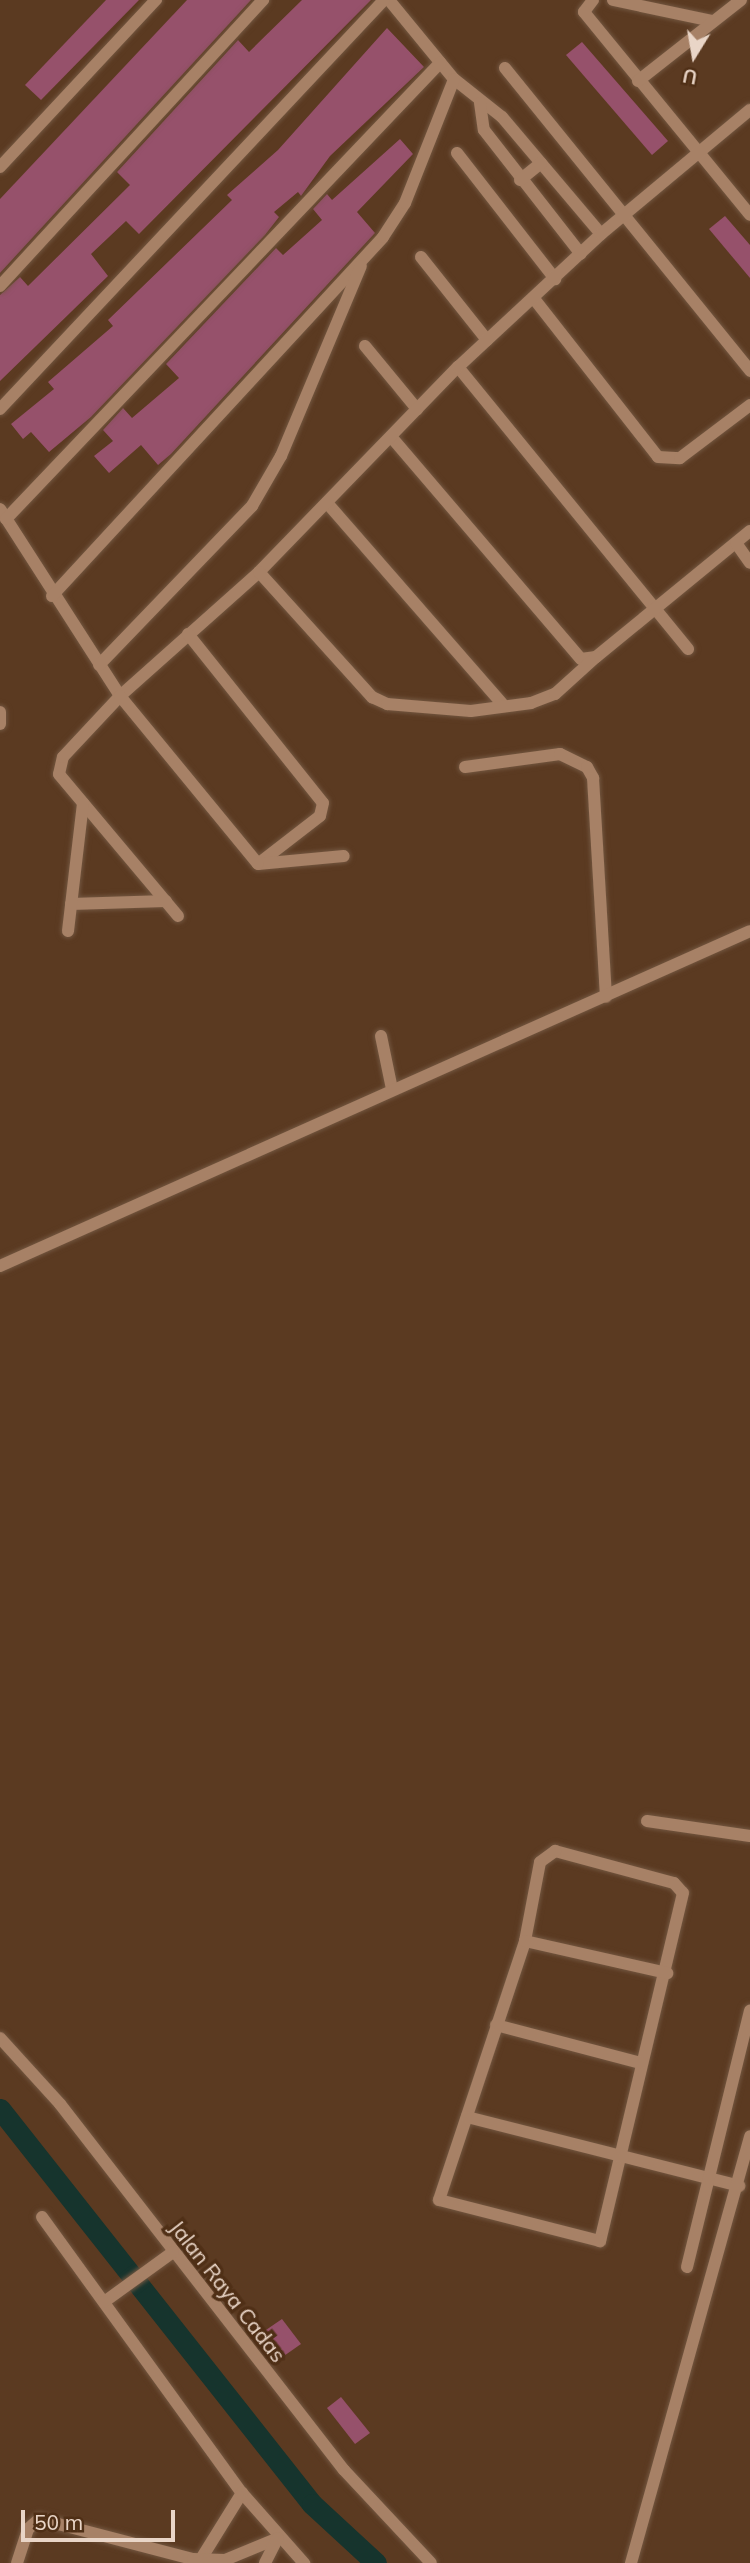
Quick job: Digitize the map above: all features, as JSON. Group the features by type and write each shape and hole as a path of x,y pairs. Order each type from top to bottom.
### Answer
{"street":[{"path":"0,167 156,0"},
{"path":"0,286 263,0"},
{"path":"0,409 386,0 454,79 480,103 502,117 601,234"},
{"path":"593,0 584,12 750,215"},
{"path":"613,0 713,21"},
{"path":"638,81 741,0"},
{"path":"258,864 120,696 52,596 3,514 440,63"},
{"path":"505,68 750,371"},
{"path":"52,596 363,259 404,203 454,79"},
{"path":"480,103 484,130 520,180 581,254"},
{"path":"178,915 59,774 58,764 120,696 259,572 328,504 393,439 417,409 458,367 535,300 601,234 750,110"},
{"path":"457,153 555,279"},
{"path":"520,180 541,163"},
{"path":"421,257 487,341"},
{"path":"99,665 253,506 287,444 363,259"},
{"path":"535,300 659,457 680,458 750,405"},
{"path":"365,346 417,409"},
{"path":"458,367 657,606 688,649"},
{"path":"393,439 576,655 596,657"},
{"path":"328,504 504,706"},
{"path":"259,572 372,697 418,710 504,706 555,694 657,606 750,531"},
{"path":"736,543 750,563"},
{"path":"188,634 322,798 320,816 258,864"},
{"path":"0,712 0,724"},
{"path":"465,767 560,754 587,767 593,778 607,997"},
{"path":"68,931 83,803"},
{"path":"258,864 344,856"},
{"path":"71,904 166,901"},
{"path":"0,1266 750,931"},
{"path":"381,1036 392,1090"},
{"path":"647,1821 750,1836"},
{"path":"555,1852 680,1886 683,1901 667,1973 641,2063 600,2241 447,2205 440,2194 525,1941 540,1862 555,1852"},
{"path":"525,1941 667,1973"},
{"path":"687,2267 750,2011"},
{"path":"496,2025 641,2063"},
{"name":"Jalan Raya Cadas","path":"0,2038 60,2104 344,2470 431,2563"},
{"path":"467,2118 738,2186"},
{"path":"631,2563 750,2136"},
{"path":"42,2217 108,2299 242,2493 278,2538 304,2563"},
{"path":"108,2299 173,2252"},
{"path":"201,2559 242,2493"},
{"path":"17,2563 28,2529 39,2519 201,2559 225,2560 278,2538"},
{"path":"265,2563 278,2538"}],"building":[{"path":"106,0 139,0 41,100 25,85"},
{"path":"187,0 251,0 0,273 0,199"},
{"path":"302,0 371,0 139,234 126,221 91,254 108,276 0,381 0,295 20,277 28,286 130,185 117,172 238,40 249,52"},
{"path":"387,28 424,67 330,156 301,196 298,192 274,212 279,217 265,235 91,417 49,452 31,432 23,439 11,424 54,389 48,382 113,326 108,320 232,200 227,195 278,150"},
{"path":"582,42 668,141 652,155 566,55"},
{"path":"400,139 413,154 357,212 375,233 171,454 158,465 141,445 109,473 94,456 113,441 103,430 123,408 132,418 179,378 166,364 276,248 283,255 322,220 313,209 327,194 332,200"},
{"path":"725,216 750,245 750,278 709,229"},
{"path":"282,2319 301,2344 281,2358 263,2332"},
{"path":"341,2397 370,2433 355,2444 327,2408"}],"waterway":[{"path":"0,2109 312,2504 376,2563"}]}
